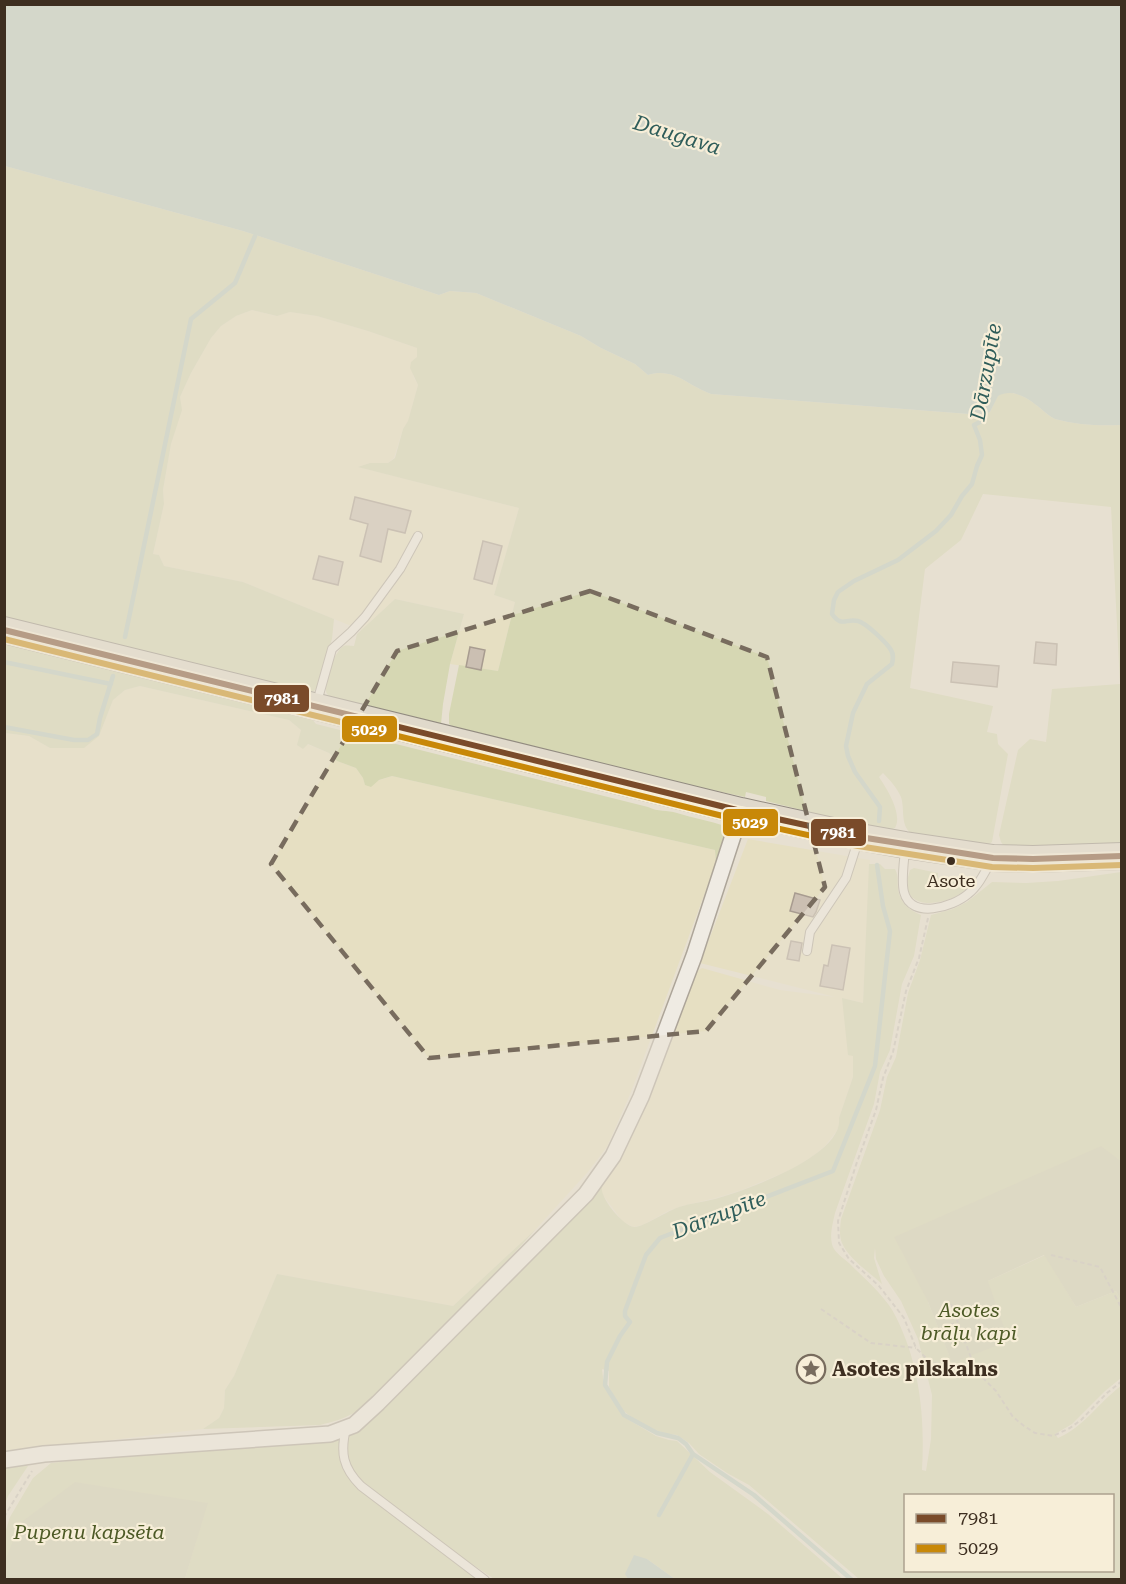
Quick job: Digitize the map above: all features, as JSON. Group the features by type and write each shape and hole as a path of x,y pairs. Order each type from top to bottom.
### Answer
{"highway":[{"path":"4,630 741,811 860,837 993,858 1122,856"}],"street":[{"path":"4,1460 44,1454 330,1434 354,1425 540,1242 586,1194 613,1156 640,1097 693,956 741,811"}],"lane":[{"path":"315,706 332,649 365,617 400,569 418,536"},
{"path":"807,951 810,932 846,878 860,837"},
{"path":"905,845 903,890 905,896 914,905 922,908 930,909 951,905 967,895 978,883 993,858"},
{"path":"346,1428 343,1440 344,1458 352,1477 485,1580"}],"path":[{"path":"930,909 919,958 906,991 893,1052 883,1077 876,1110 838,1221 839,1243 849,1259 879,1286 904,1318 916,1348 931,1363 956,1365 976,1371"},
{"path":"1051,1255 1100,1267 1122,1308"},
{"path":"951,1304 976,1371 996,1391 1013,1417 1035,1433 1053,1436 1062,1433 1081,1420 1122,1381"},
{"path":"821,1309 871,1343 916,1348"},
{"path":"950,1325 958,1322"},
{"path":"4,1517 44,1454"}],"highlighted area":[{"path":"590,591 767,657 825,887 706,1031 429,1058 271,864 397,651"}],"shaded area":[{"path":"252,310 276,316 290,312 317,316 417,348 413,376 418,385 408,422 403,429 394,458 388,463 370,463 359,467 519,508 494,595 515,602 498,671 450,664 464,614 395,599 361,630 243,582 164,566 159,555 153,554 164,504 163,491 171,444 181,410 180,397 211,338 221,326 236,316"},
{"path":"140,686 289,720 301,730 303,749 307,744 329,753 337,761 356,768 365,785 392,776 715,850 716,863 631,1092 607,1147 587,1173 536,1229 453,1306 277,1274 234,1376 225,1390 224,1408 219,1418 203,1429 5,1453 5,733 29,736 50,748 99,736 113,700 125,690"},
{"path":"748,839 870,860 863,1003 842,998 853,1056 853,1077 839,1118 840,1124 825,1146 790,1170 742,1190 668,1211 643,1225 633,1227 622,1221 602,1194 601,1188 691,975 702,968 780,990 835,997 700,963"}],"green space":[{"path":"5,166 243,231 439,295 450,291 476,293 581,336 635,364 648,375 666,373 673,375 711,394 982,415 990,412 998,395 1015,393 1055,419 1088,425 1121,425 1121,845 1005,847 999,835 1018,750 1030,739 1046,742 1052,689 1120,684 1111,507 983,494 961,540 925,569 910,688 993,706 987,732 997,734 998,744 1008,754 992,842 989,844 911,833 905,826 901,797 883,773 879,777 893,802 897,816 895,828 889,830 813,815 766,801 766,797 746,792 745,797 660,779 455,728 449,724 459,665 498,671 515,602 494,595 519,508 358,467 370,463 388,463 395,458 418,385 410,368 411,362 417,357 417,348 317,316 290,312 277,316 252,310 236,316 221,326 211,338 180,397 182,410 171,444 163,490 164,504 153,554 159,555 164,566 243,582 334,619 332,639 318,686 314,691 5,618"},
{"path":"395,599 464,614 450,664 441,724 345,702 327,694 328,676 333,660 340,649 344,646 354,646 357,634"},
{"path":"5,640 307,713 316,724 725,826 727,835 716,863 715,850 392,776 379,780 371,787 365,785 356,768 337,761 329,753 308,744 303,749 297,745 301,730 289,720 140,686 125,690 113,700 99,736 84,748 50,748 29,736 5,733"},
{"path":"869,864 880,864 885,869 895,869 903,902 921,915 914,956 902,984 890,1050 880,1072 874,1104 835,1213 831,1241 836,1251 888,1303 904,1335 916,1373 923,1431 922,1470 926,1471 931,1439 932,1395 918,1339 901,1301 884,1276 876,1259 875,1248 874,1258 882,1284 845,1249 840,1231 841,1219 880,1110 887,1077 896,1057 908,993 920,960 931,915 953,909 967,902 992,882 1058,881 1121,872 1121,1161 1100,1147 928,1302 952,1362 988,1281 1045,1255 1076,1307 1116,1291 1121,1301 1121,1378 1072,1424 1055,1434 1058,1438 1076,1427 1121,1386 1121,1579 859,1579 749,1485 699,1454 677,1435 655,1430 622,1410 609,1387 609,1371 602,1369 604,1387 624,1417 656,1436 677,1441 710,1472 768,1514 843,1579 675,1579 647,1559 630,1566 626,1574 628,1579 494,1579 441,1543 440,1550 477,1579 185,1579 207,1503 5,1561 5,1533 10,1517 33,1478 51,1463 122,1455 249,1448 333,1439 603,1181 602,1191 616,1214 630,1225 638,1227 679,1207 715,1199 768,1180 810,1158 826,1146 836,1132 853,1077 853,1056 848,1055 842,998 863,1003"},
{"path":"914,868 938,873 938,878 958,882 960,877 970,879 971,884 963,892 940,902 918,901 911,895 907,885 910,870"},
{"name":"Asotes brāļu kapi","path":"1101,1146 1121,1161 1121,1301 1116,1291 1076,1307 1044,1255 988,1281 1009,1341 952,1363 928,1302 894,1237"},
{"path":"536,1229 387,1384 354,1413 320,1425 203,1429 219,1418 224,1408 225,1390 234,1376 277,1274 453,1306"},
{"path":"21,1462 28,1466 5,1504 5,1464"},
{"name":"Pupenu kapsēta","path":"75,1482 208,1503 185,1579 5,1579 5,1561 20,1523"}],"water":[{"name":"Daugava","path":"5,4 1121,5 1121,425 1088,425 1055,419 1025,398 1009,393 998,396 990,412 982,415 711,394 673,375 657,373 648,375 635,364 581,336 476,293 450,291 439,295 243,231 5,166"},
{"path":"634,1555 647,1559 675,1579 628,1579 625,1574"}],"building":[{"path":"355,497 411,511 405,533 388,529 381,562 360,556 368,524 350,519"},
{"path":"483,541 502,546 492,584 474,579"},
{"path":"319,556 343,562 338,585 313,579"},
{"path":"1036,642 1057,644 1056,665 1034,663"},
{"path":"470,647 485,650 481,670 466,667"},
{"path":"953,662 999,666 997,687 951,682"},
{"path":"795,893 820,900 813,917 790,911"},
{"path":"791,941 802,943 799,961 787,959"},
{"path":"832,945 850,948 843,990 820,986 824,965 828,966"}],"waterway":[{"path":"125,637 191,319 235,283 255,236"},
{"name":"Dārzupīte","path":"879,821 880,807 855,772 846,746 853,713 867,684 892,664 893,654 881,638 862,623 854,620 841,622 835,618 832,614 834,600 838,592 854,581 898,560 936,531 951,515 972,484 982,455 980,440 974,425 980,422 982,408"},
{"path":"4,662 111,684"},
{"path":"4,727 74,740 88,740 97,734 113,676"},
{"name":"Dārzupīte","path":"852,1580 754,1495 693,1454 678,1438 657,1433 624,1415 605,1385 607,1362 630,1322 625,1316 625,1311 646,1255 660,1238 833,1171 875,1066 890,931 883,906 877,865"},
{"path":"659,1515 693,1454"}],"transit line":[{"name":"7981","path":"4,630 741,811 860,837 993,858 1122,856"},
{"name":"5029","path":"4,639 739,820 858,846 992,867 1122,865"}],"place":[{"name":"Asote","path":"951,861"},
{"name":"Asotes pilskalns","path":"811,1369"}]}
